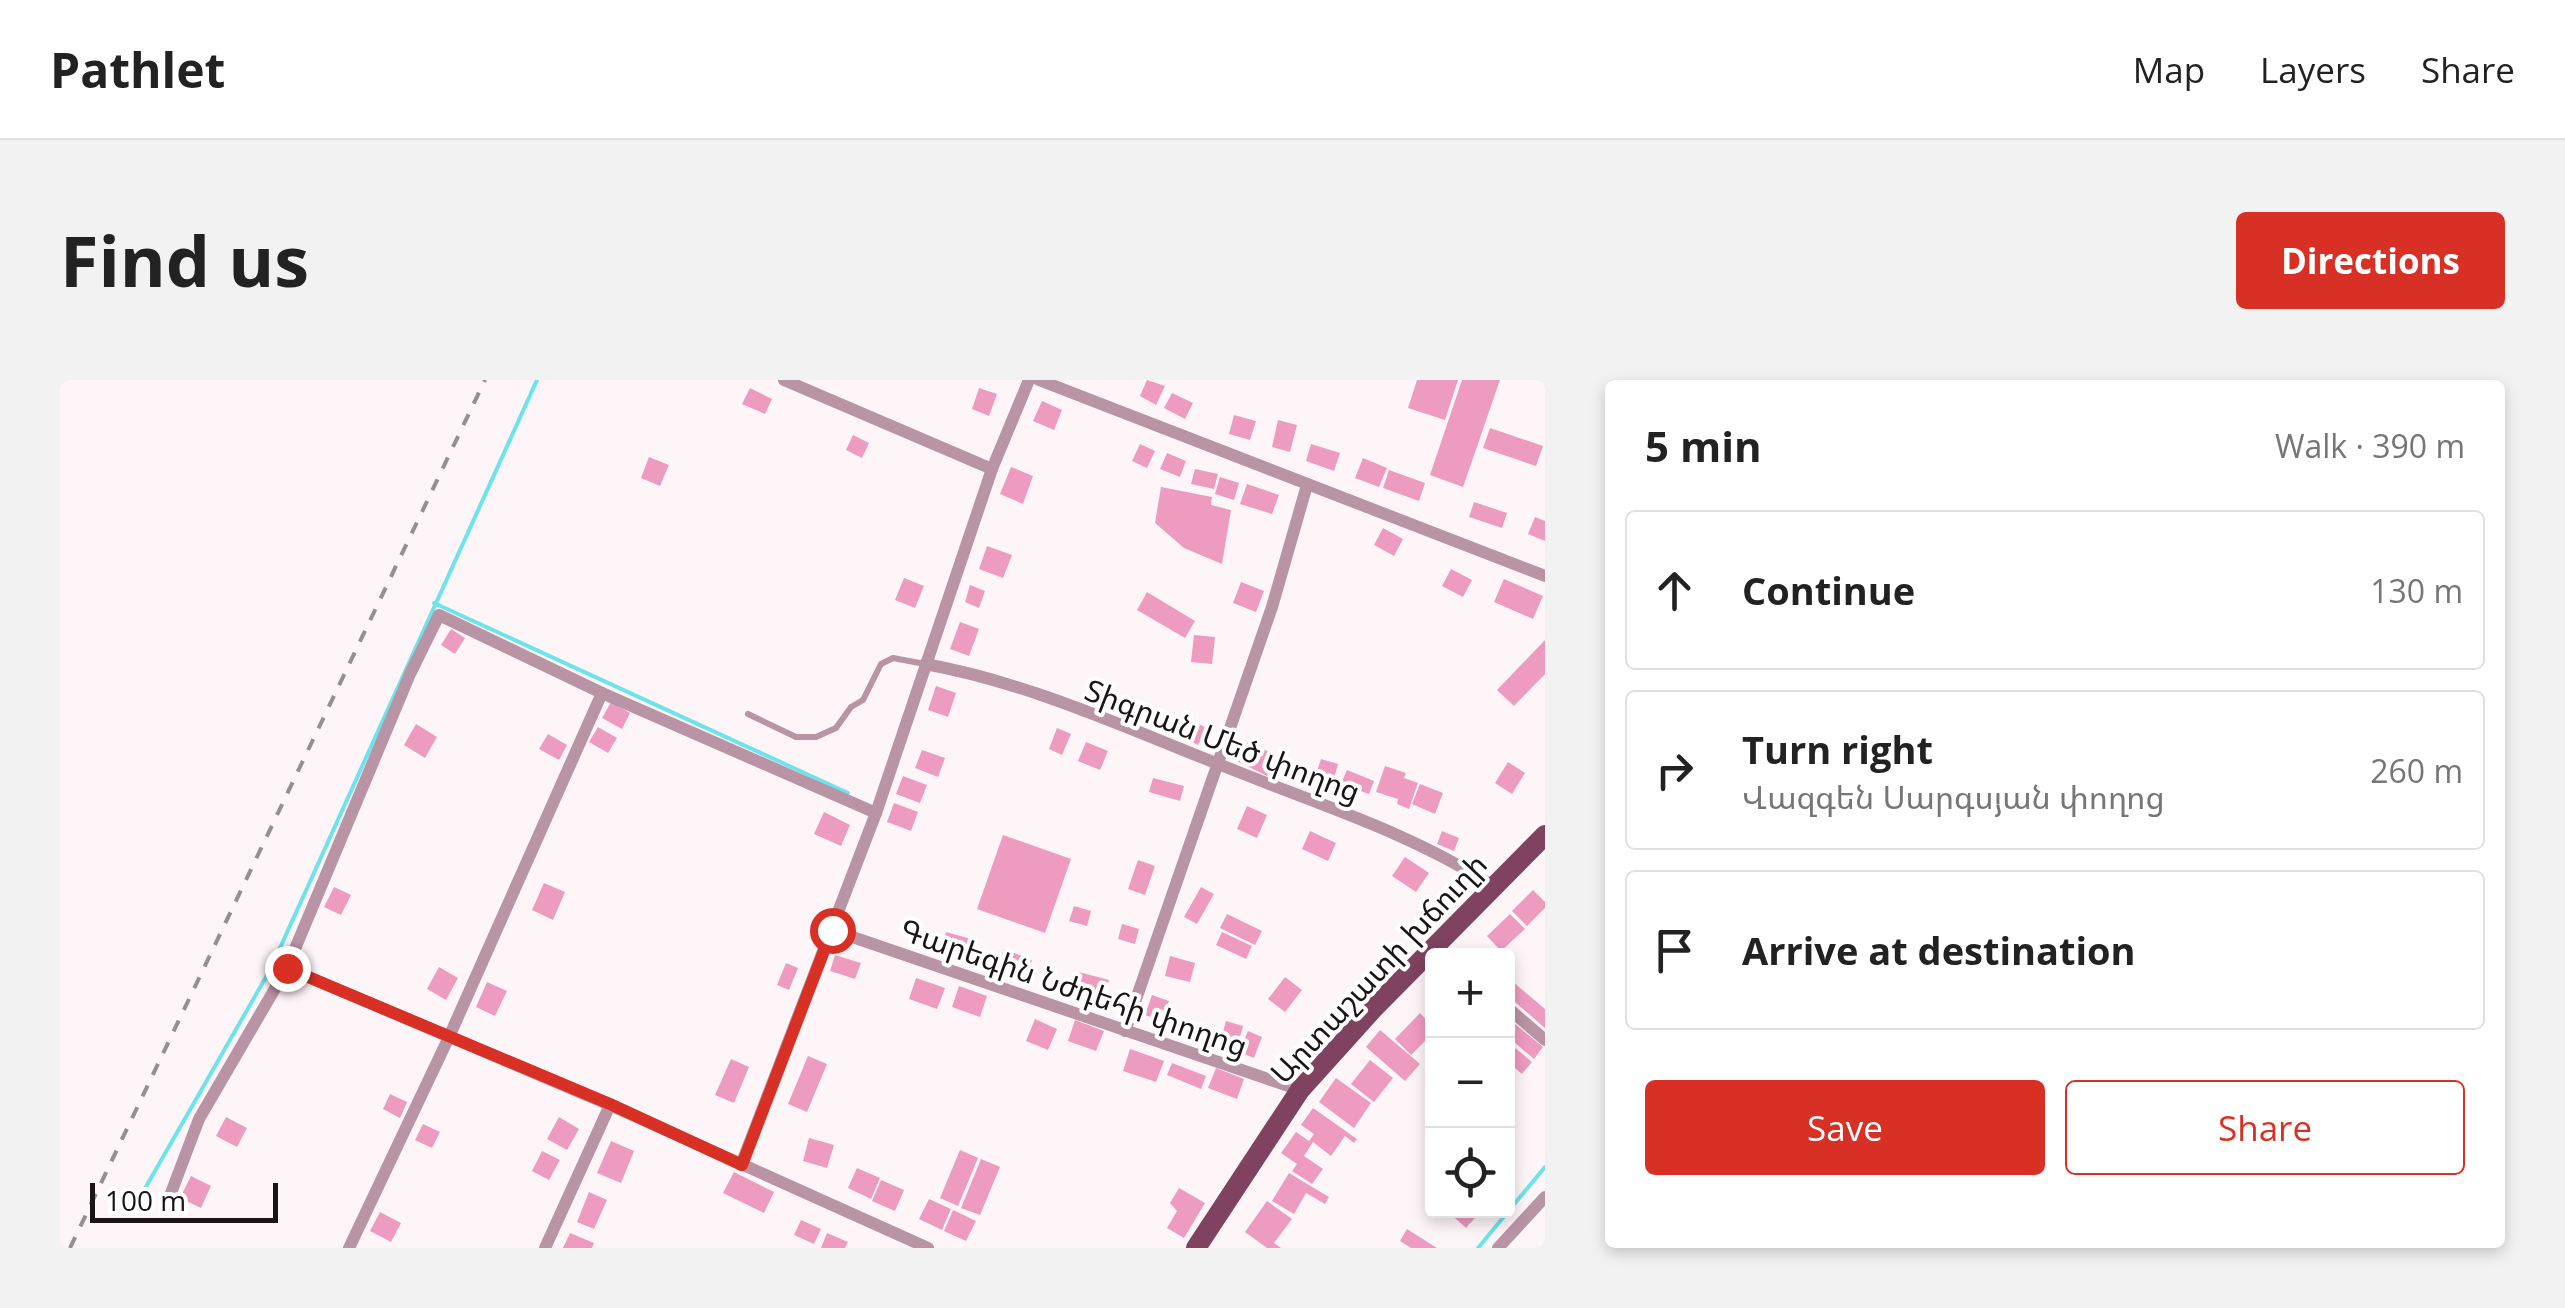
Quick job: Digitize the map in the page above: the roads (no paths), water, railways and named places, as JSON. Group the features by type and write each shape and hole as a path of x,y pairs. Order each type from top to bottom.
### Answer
{"main road":[{"name":"Արտաշատի խճուղի","path":"1443,948 1545,834"},
{"name":"Արտաշատի խճուղի","path":"1196,1248 1300,1090 1373,1009 1425,965"}],"street":[{"path":"784,380 992,468"},
{"path":"742,1165 876,814 992,468 1029,380"},
{"path":"1039,380 1545,576"},
{"path":"1125,1031 1272,606 1307,485"},
{"path":"171,1193 199,1119 287,968 439,615 602,693 876,814"},
{"name":"Տիգրան Մեծ փողոց","path":"926,664 983,674 1217,764 1455,861 1494,887"},
{"path":"349,1248 449,1037 602,693"},
{"name":"Գարեգին Նժդեհի փողոց","path":"832,930 1300,1090"},
{"path":"287,968 610,1104 928,1248"},
{"path":"1515,1014 1545,1040"},
{"path":"544,1248 610,1104"},
{"path":"1498,1248 1545,1197"}],"lane":[{"path":"748,714 796,737 816,738 836,728 851,707 863,700 880,664 892,658 926,664"}],"waterway":[{"path":"143,1192 270,970 537,380"},
{"path":"434,603 848,793"},
{"path":"1478,1248 1545,1167"}],"railway":[{"path":"70,1248 485,380"}]}
